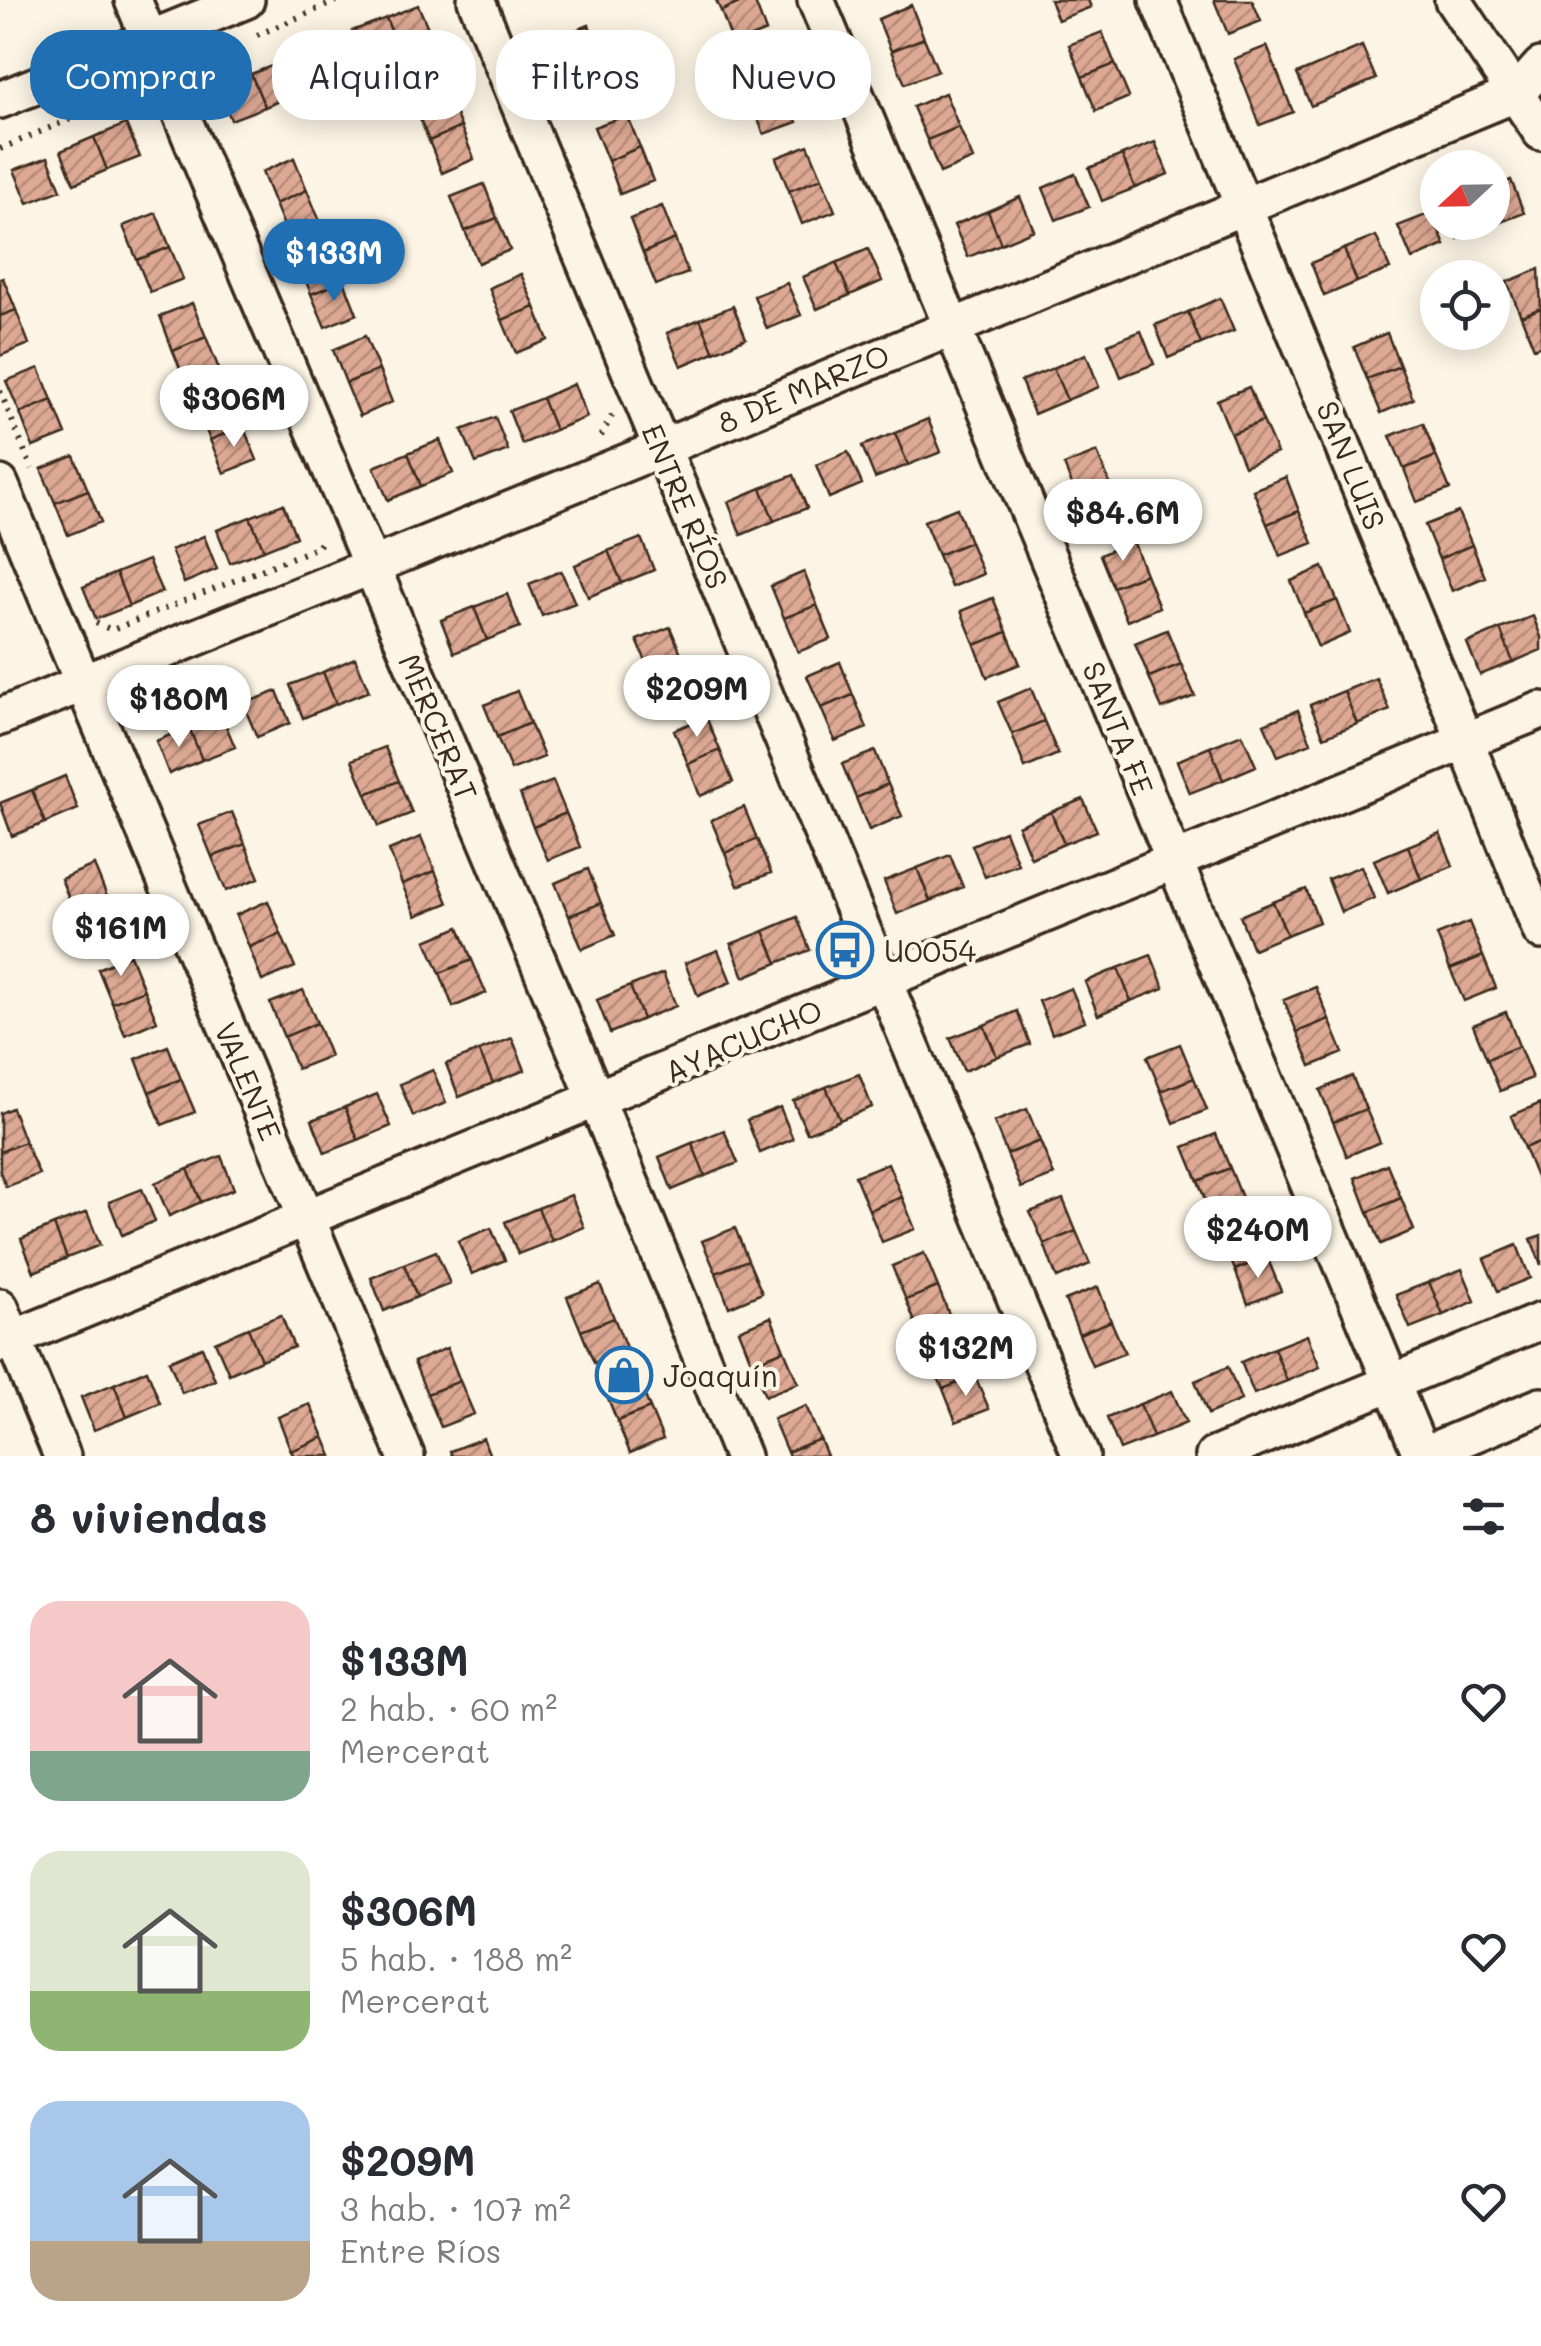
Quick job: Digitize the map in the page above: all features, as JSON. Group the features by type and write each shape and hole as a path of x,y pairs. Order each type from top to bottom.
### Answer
{"street":[{"name":"MERCERAT","path":"133,0 146,30"},
{"path":"174,30 246,0"},
{"name":"ENTRE RÍOS","path":"476,0 1080,1456"},
{"name":"SANTA FE","path":"816,0 1421,1456"},
{"name":"SAN LUIS","path":"1158,0 1541,931"},
{"path":"1453,0 1541,132"},
{"name":"8 DE MARZO","path":"0,718 1516,94 1541,66"},
{"path":"0,100 30,88"},
{"name":"MERCERAT","path":"184,120 597,1100 742,1456"},
{"name":"VALENTE","path":"0,484 406,1456"},
{"name":"AYACUCHO","path":"4,1330 306,1217 597,1100 1541,710"},
{"path":"1214,1456 1541,1321"},
{"path":"4,1330 62,1456"},
{"path":"1421,1456 1541,1406"}],"path":[{"path":"252,37 339,0"},
{"path":"0,149 68,120"},
{"path":"0,391 37,481"},
{"path":"583,443 601,436"},
{"path":"89,607 97,625 112,630 318,547 329,532"}],"building":[{"path":"716,0 746,0 721,11"},
{"path":"754,0 766,30 728,30 721,11"},
{"path":"1050,0 1088,0 1091,7 1058,20"},
{"path":"1214,0 1252,0 1261,21 1228,34"},
{"path":"418,5 429,30 391,30 386,18"},
{"path":"911,5 924,38 891,51 878,19"},
{"path":"386,18 391,30 355,30"},
{"path":"1102,32 1115,64 1082,77 1069,45"},
{"path":"924,38 938,71 905,84 891,51"},
{"path":"1267,46 1293,112 1260,125 1234,59"},
{"path":"1362,46 1376,79 1311,106 1297,74"},
{"path":"1115,64 1129,97 1096,111 1082,77"},
{"path":"272,66 272,104 265,107 252,74"},
{"path":"252,76 265,107 252,112"},
{"path":"945,93 959,127 927,140 913,107"},
{"path":"420,120 458,120 461,127 429,141"},
{"path":"613,120 629,120 640,147 608,161 594,127"},
{"path":"758,120 797,122 764,134"},
{"path":"126,124 140,157 107,170 94,137"},
{"path":"461,127 474,159 442,173 429,141"},
{"path":"959,127 973,159 940,173 927,140"},
{"path":"94,137 107,170 74,184 61,151"},
{"path":"1155,142 1168,174 1135,188 1122,155"},
{"path":"808,145 822,178 789,191 776,158"},
{"path":"640,147 653,181 620,194 608,161"},
{"path":"1122,155 1135,188 1102,201 1089,168"},
{"path":"48,157 61,190 28,203 14,170"},
{"path":"294,158 307,190 275,204 262,172"},
{"path":"1075,174 1089,207 1056,220 1043,188"},
{"path":"822,178 835,211 802,224 789,191"},
{"path":"1510,180 1524,213 1510,219"},
{"path":"484,184 497,218 465,231 451,197"},
{"path":"307,190 321,224 289,238 275,204"},
{"path":"1020,197 1034,230 1001,244 988,211"},
{"path":"662,206 675,239 643,253 630,219"},
{"path":"988,211 1001,244 968,257 954,225"},
{"path":"156,213 170,247 137,260 123,226"},
{"path":"1420,217 1420,240 1443,240 1445,245 1412,259 1398,226"},
{"path":"497,218 510,250 478,263 465,231"},
{"path":"1376,236 1390,269 1357,282 1344,249"},
{"path":"675,239 688,273 656,285 643,253"},
{"path":"170,247 183,279 150,292 137,260"},
{"path":"330,248 344,281 311,294 298,261"},
{"path":"868,249 882,281 850,295 836,263"},
{"path":"1344,249 1357,282 1324,296 1311,263"},
{"path":"836,263 850,295 817,309 803,277"},
{"path":"1539,269 1541,308 1521,316 1510,281"},
{"path":"521,274 535,307 502,320 489,288"},
{"path":"3,278 16,310 0,316 0,279"},
{"path":"344,281 357,314 325,327 311,294"},
{"path":"787,283 801,315 767,329 754,296"},
{"path":"1220,298 1234,331 1201,344 1188,312"},
{"path":"192,303 206,337 173,351 160,316"},
{"path":"733,306 746,338 714,352 700,319"},
{"path":"535,307 548,340 516,353 502,320"},
{"path":"1541,308 1541,345 1534,348 1521,316"},
{"path":"16,310 29,344 0,356 0,316"},
{"path":"1188,312 1201,344 1168,358 1155,325"},
{"path":"700,319 714,352 681,366 667,333"},
{"path":"1141,331 1154,364 1121,377 1108,344"},
{"path":"1387,333 1400,366 1367,379 1354,347"},
{"path":"365,336 379,370 346,383 333,350"},
{"path":"206,337 219,369 186,383 173,351"},
{"path":"1086,354 1099,387 1067,400 1053,368"},
{"path":"1400,366 1413,399 1381,413 1367,379"},
{"path":"39,368 52,400 20,413 6,381"},
{"path":"1053,368 1067,400 1034,414 1021,381"},
{"path":"379,370 392,402 360,416 346,383"},
{"path":"574,384 587,417 555,430 542,398"},
{"path":"1249,387 1263,421 1231,434 1217,400"},
{"path":"230,394 243,426 210,440 197,407"},
{"path":"542,398 555,430 522,444 509,411"},
{"path":"52,400 66,434 33,447 20,413"},
{"path":"495,417 508,450 476,463 462,430"},
{"path":"928,419 941,452 908,465 895,433"},
{"path":"1263,421 1277,453 1244,466 1231,434"},
{"path":"1423,423 1436,456 1404,469 1390,436"},
{"path":"243,426 257,460 224,473 210,440"},
{"path":"895,433 908,465 875,478 862,446"},
{"path":"440,440 453,473 421,486 408,453"},
{"path":"848,452 862,484 829,498 816,465"},
{"path":"1097,452 1110,484 1077,497 1064,465"},
{"path":"408,453 421,486 388,500 374,467"},
{"path":"74,456 88,490 55,503 41,469"},
{"path":"1436,456 1450,489 1417,502 1404,469"},
{"path":"794,475 807,508 774,521 761,488"},
{"path":"1286,477 1299,511 1267,524 1253,490"},
{"path":"1110,484 1123,518 1091,531 1077,497"},
{"path":"761,488 774,521 741,535 728,502"},
{"path":"88,490 101,522 68,535 55,503"},
{"path":"283,504 296,537 264,550 250,517"},
{"path":"957,508 970,542 938,555 924,521"},
{"path":"1299,511 1313,543 1280,556 1267,524"},
{"path":"1458,512 1472,545 1439,559 1425,525"},
{"path":"250,517 264,550 230,563 217,530"},
{"path":"204,536 217,569 184,583 171,550"},
{"path":"641,538 654,570 622,583 608,551"},
{"path":"1133,541 1146,574 1113,587 1100,555"},
{"path":"970,542 983,574 951,587 938,555"},
{"path":"1472,545 1485,577 1452,591 1439,559"},
{"path":"608,551 622,583 588,597 575,565"},
{"path":"148,560 162,592 129,606 116,573"},
{"path":"1323,567 1337,600 1304,613 1291,581"},
{"path":"561,571 575,603 542,616 529,584"},
{"path":"804,572 817,605 784,618 771,586"},
{"path":"116,573 129,606 96,619 83,587"},
{"path":"1146,574 1159,607 1127,621 1113,587"},
{"path":"507,594 520,627 487,640 474,607"},
{"path":"993,598 1007,632 975,645 961,611"},
{"path":"1337,600 1350,633 1318,647 1304,613"},
{"path":"817,605 831,639 798,652 784,618"},
{"path":"474,607 487,640 454,653 441,620"},
{"path":"1533,616 1541,650 1513,662 1500,629"},
{"path":"670,627 684,661 651,674 637,640"},
{"path":"1500,629 1513,662 1480,675 1467,643"},
{"path":"1167,630 1181,664 1149,677 1135,643"},
{"path":"1007,632 1020,664 987,677 975,645"},
{"path":"355,658 369,691 336,704 323,672"},
{"path":"684,661 697,693 664,706 651,674"},
{"path":"840,662 853,695 821,708 807,676"},
{"path":"1181,664 1195,696 1162,709 1149,677"},
{"path":"323,672 336,704 303,718 290,685"},
{"path":"1376,678 1390,710 1357,724 1344,691"},
{"path":"1031,688 1044,721 1012,734 998,702"},
{"path":"277,691 290,723 257,737 243,704"},
{"path":"517,691 530,723 497,737 484,705"},
{"path":"1344,691 1357,724 1324,737 1310,705"},
{"path":"853,695 867,728 835,741 821,708"},
{"path":"1298,710 1311,743 1278,756 1264,724"},
{"path":"221,714 235,747 202,760 189,727"},
{"path":"706,717 720,750 688,764 674,730"},
{"path":"1044,721 1058,754 1025,768 1012,734"},
{"path":"530,723 544,757 511,770 497,737"},
{"path":"189,727 202,760 169,774 156,741"},
{"path":"1242,734 1256,766 1223,780 1210,747"},
{"path":"385,747 399,781 366,794 352,760"},
{"path":"1210,747 1223,780 1190,793 1177,761"},
{"path":"720,750 733,782 700,796 688,764"},
{"path":"875,751 888,784 856,798 842,764"},
{"path":"65,776 78,809 45,823 32,790"},
{"path":"399,781 412,813 379,826 366,794"},
{"path":"553,781 566,813 533,827 520,794"},
{"path":"888,784 902,816 869,830 856,798"},
{"path":"32,790 45,823 12,836 0,803"},
{"path":"1083,799 1097,831 1064,844 1051,812"},
{"path":"744,807 757,839 725,853 711,820"},
{"path":"232,812 245,844 212,857 199,825"},
{"path":"1051,812 1064,844 1031,858 1018,826"},
{"path":"566,813 580,847 548,860 533,827"},
{"path":"1005,831 1018,864 985,877 972,845"},
{"path":"1440,833 1453,866 1421,879 1408,846"},
{"path":"421,837 435,871 402,884 389,850"},
{"path":"757,839 771,873 738,886 725,853"},
{"path":"245,844 259,878 226,891 212,857"},
{"path":"1408,846 1421,879 1388,893 1374,860"},
{"path":"950,855 963,887 930,901 917,868"},
{"path":"94,865 108,899 75,913 61,879"},
{"path":"1361,866 1374,898 1341,912 1328,879"},
{"path":"917,868 930,901 897,914 884,881"},
{"path":"588,869 601,903 569,916 555,883"},
{"path":"435,871 448,903 416,916 402,884"},
{"path":"1306,889 1319,922 1287,935 1273,902"},
{"path":"108,899 121,931 88,945 75,913"},
{"path":"268,901 281,934 249,947 236,915"},
{"path":"1273,902 1287,935 1253,949 1240,916"},
{"path":"601,903 615,935 582,949 569,916"},
{"path":"797,917 810,950 777,963 764,931"},
{"path":"1469,922 1483,956 1450,969 1437,935"},
{"path":"459,927 472,960 440,973 426,941"},
{"path":"764,931 777,963 744,977 731,944"},
{"path":"281,934 295,967 262,981 249,947"},
{"path":"718,950 731,982 698,996 685,963"},
{"path":"130,955 144,990 112,1003 98,969"},
{"path":"1151,955 1164,988 1131,1001 1118,968"},
{"path":"1483,956 1496,988 1464,1001 1450,969"},
{"path":"472,960 486,993 453,1007 440,973"},
{"path":"1118,968 1131,1001 1098,1015 1085,982"},
{"path":"663,973 676,1006 643,1019 630,986"},
{"path":"630,986 643,1019 610,1033 597,1000"},
{"path":"1316,987 1329,1019 1297,1032 1284,1000"},
{"path":"1071,988 1085,1021 1052,1034 1039,1001"},
{"path":"144,990 157,1021 125,1035 112,1003"},
{"path":"303,990 317,1023 284,1037 270,1003"},
{"path":"1017,1011 1030,1044 997,1057 984,1025"},
{"path":"1506,1012 1519,1046 1487,1059 1473,1025"},
{"path":"1329,1019 1343,1053 1311,1066 1297,1032"},
{"path":"317,1023 330,1056 297,1069 284,1037"},
{"path":"984,1025 997,1057 964,1071 950,1038"},
{"path":"512,1038 525,1070 493,1083 479,1051"},
{"path":"1180,1044 1194,1078 1161,1091 1147,1057"},
{"path":"168,1046 181,1079 149,1092 136,1059"},
{"path":"1519,1046 1532,1078 1500,1091 1487,1059"},
{"path":"479,1051 493,1083 459,1097 446,1064"},
{"path":"433,1070 446,1103 413,1116 400,1084"},
{"path":"859,1074 872,1107 840,1120 826,1087"},
{"path":"1352,1076 1366,1109 1333,1122 1320,1090"},
{"path":"1194,1078 1207,1110 1174,1123 1161,1091"},
{"path":"181,1079 195,1112 162,1125 149,1092"},
{"path":"826,1087 840,1120 807,1133 793,1101"},
{"path":"377,1094 391,1126 358,1140 345,1107"},
{"path":"1541,1103 1541,1141 1524,1148 1511,1116"},
{"path":"345,1107 358,1140 325,1153 312,1120"},
{"path":"780,1107 793,1139 760,1153 747,1120"},
{"path":"12,1108 25,1142 0,1152 0,1113"},
{"path":"1027,1109 1040,1141 1007,1154 994,1122"},
{"path":"1366,1109 1380,1142 1347,1156 1333,1122"},
{"path":"724,1130 738,1163 705,1176 692,1143"},
{"path":"1216,1134 1230,1168 1198,1181 1184,1147"},
{"path":"1040,1141 1054,1175 1021,1188 1007,1154"},
{"path":"1541,1141 1541,1180 1538,1182 1524,1148"},
{"path":"25,1142 39,1174 6,1187 0,1172 0,1152"},
{"path":"692,1143 705,1176 672,1190 659,1157"},
{"path":"221,1156 234,1189 201,1202 188,1169"},
{"path":"888,1163 902,1197 869,1210 855,1176"},
{"path":"1387,1164 1401,1198 1368,1212 1355,1178"},
{"path":"1230,1168 1243,1200 1210,1213 1198,1181"},
{"path":"188,1169 201,1202 169,1216 155,1183"},
{"path":"142,1189 155,1221 122,1235 109,1202"},
{"path":"571,1195 584,1227 552,1241 538,1208"},
{"path":"902,1197 915,1229 882,1242 869,1210"},
{"path":"1401,1198 1414,1230 1381,1244 1368,1212"},
{"path":"1063,1199 1076,1231 1044,1244 1030,1212"},
{"path":"538,1208 552,1241 518,1254 505,1222"},
{"path":"87,1212 100,1245 67,1258 54,1225"},
{"path":"54,1225 67,1258 34,1272 21,1239"},
{"path":"1254,1225 1267,1257 1235,1270 1221,1238"},
{"path":"491,1228 505,1260 472,1274 458,1241"},
{"path":"735,1228 748,1260 716,1273 702,1241"},
{"path":"1076,1231 1090,1264 1057,1278 1044,1244"},
{"path":"1541,1235 1541,1265 1531,1239"},
{"path":"1517,1245 1530,1278 1498,1291 1484,1259"},
{"path":"436,1251 450,1284 417,1297 404,1264"},
{"path":"924,1253 938,1287 906,1300 892,1266"},
{"path":"1267,1257 1281,1291 1248,1304 1235,1270"},
{"path":"748,1260 762,1293 729,1307 716,1273"},
{"path":"404,1264 417,1297 384,1311 371,1278"},
{"path":"1462,1269 1475,1301 1443,1315 1429,1282"},
{"path":"1429,1282 1443,1315 1410,1328 1396,1295"},
{"path":"600,1284 614,1318 581,1331 567,1297"},
{"path":"938,1287 951,1319 919,1332 906,1300"},
{"path":"1098,1287 1111,1321 1079,1334 1065,1300"},
{"path":"281,1315 294,1347 261,1360 248,1328"},
{"path":"771,1317 784,1350 752,1363 739,1330"},
{"path":"614,1318 627,1350 594,1363 581,1331"},
{"path":"1111,1321 1125,1353 1092,1366 1079,1334"},
{"path":"248,1328 261,1360 229,1374 215,1342"},
{"path":"1307,1335 1320,1367 1287,1381 1274,1348"},
{"path":"962,1343 975,1376 943,1389 929,1357"},
{"path":"202,1347 215,1380 182,1393 169,1361"},
{"path":"447,1348 460,1381 427,1394 414,1362"},
{"path":"1274,1348 1287,1381 1254,1394 1241,1362"},
{"path":"784,1350 798,1383 765,1396 752,1363"},
{"path":"640,1361 644,1370 636,1374 650,1408 617,1421 600,1378"},
{"path":"1228,1367 1241,1400 1208,1414 1195,1381"},
{"path":"147,1370 160,1403 127,1417 114,1384"},
{"path":"975,1376 989,1409 956,1422 943,1389"},
{"path":"460,1381 474,1414 441,1427 427,1394"},
{"path":"114,1384 127,1417 94,1430 81,1397"},
{"path":"1172,1391 1186,1423 1153,1437 1140,1404"},
{"path":"310,1404 324,1437 291,1451 278,1417"},
{"path":"1140,1404 1153,1437 1120,1450 1107,1418"},
{"path":"806,1406 820,1439 787,1452 773,1419"},
{"path":"650,1408 663,1439 630,1453 617,1421"},
{"path":"324,1437 332,1456 294,1456 291,1451"},
{"path":"483,1438 490,1456 452,1456 450,1451"},
{"path":"820,1439 827,1456 789,1456 787,1452"}],"place":[{"name":"U0054","path":"845,950"},
{"name":"Joaquín","path":"624,1375"}]}
